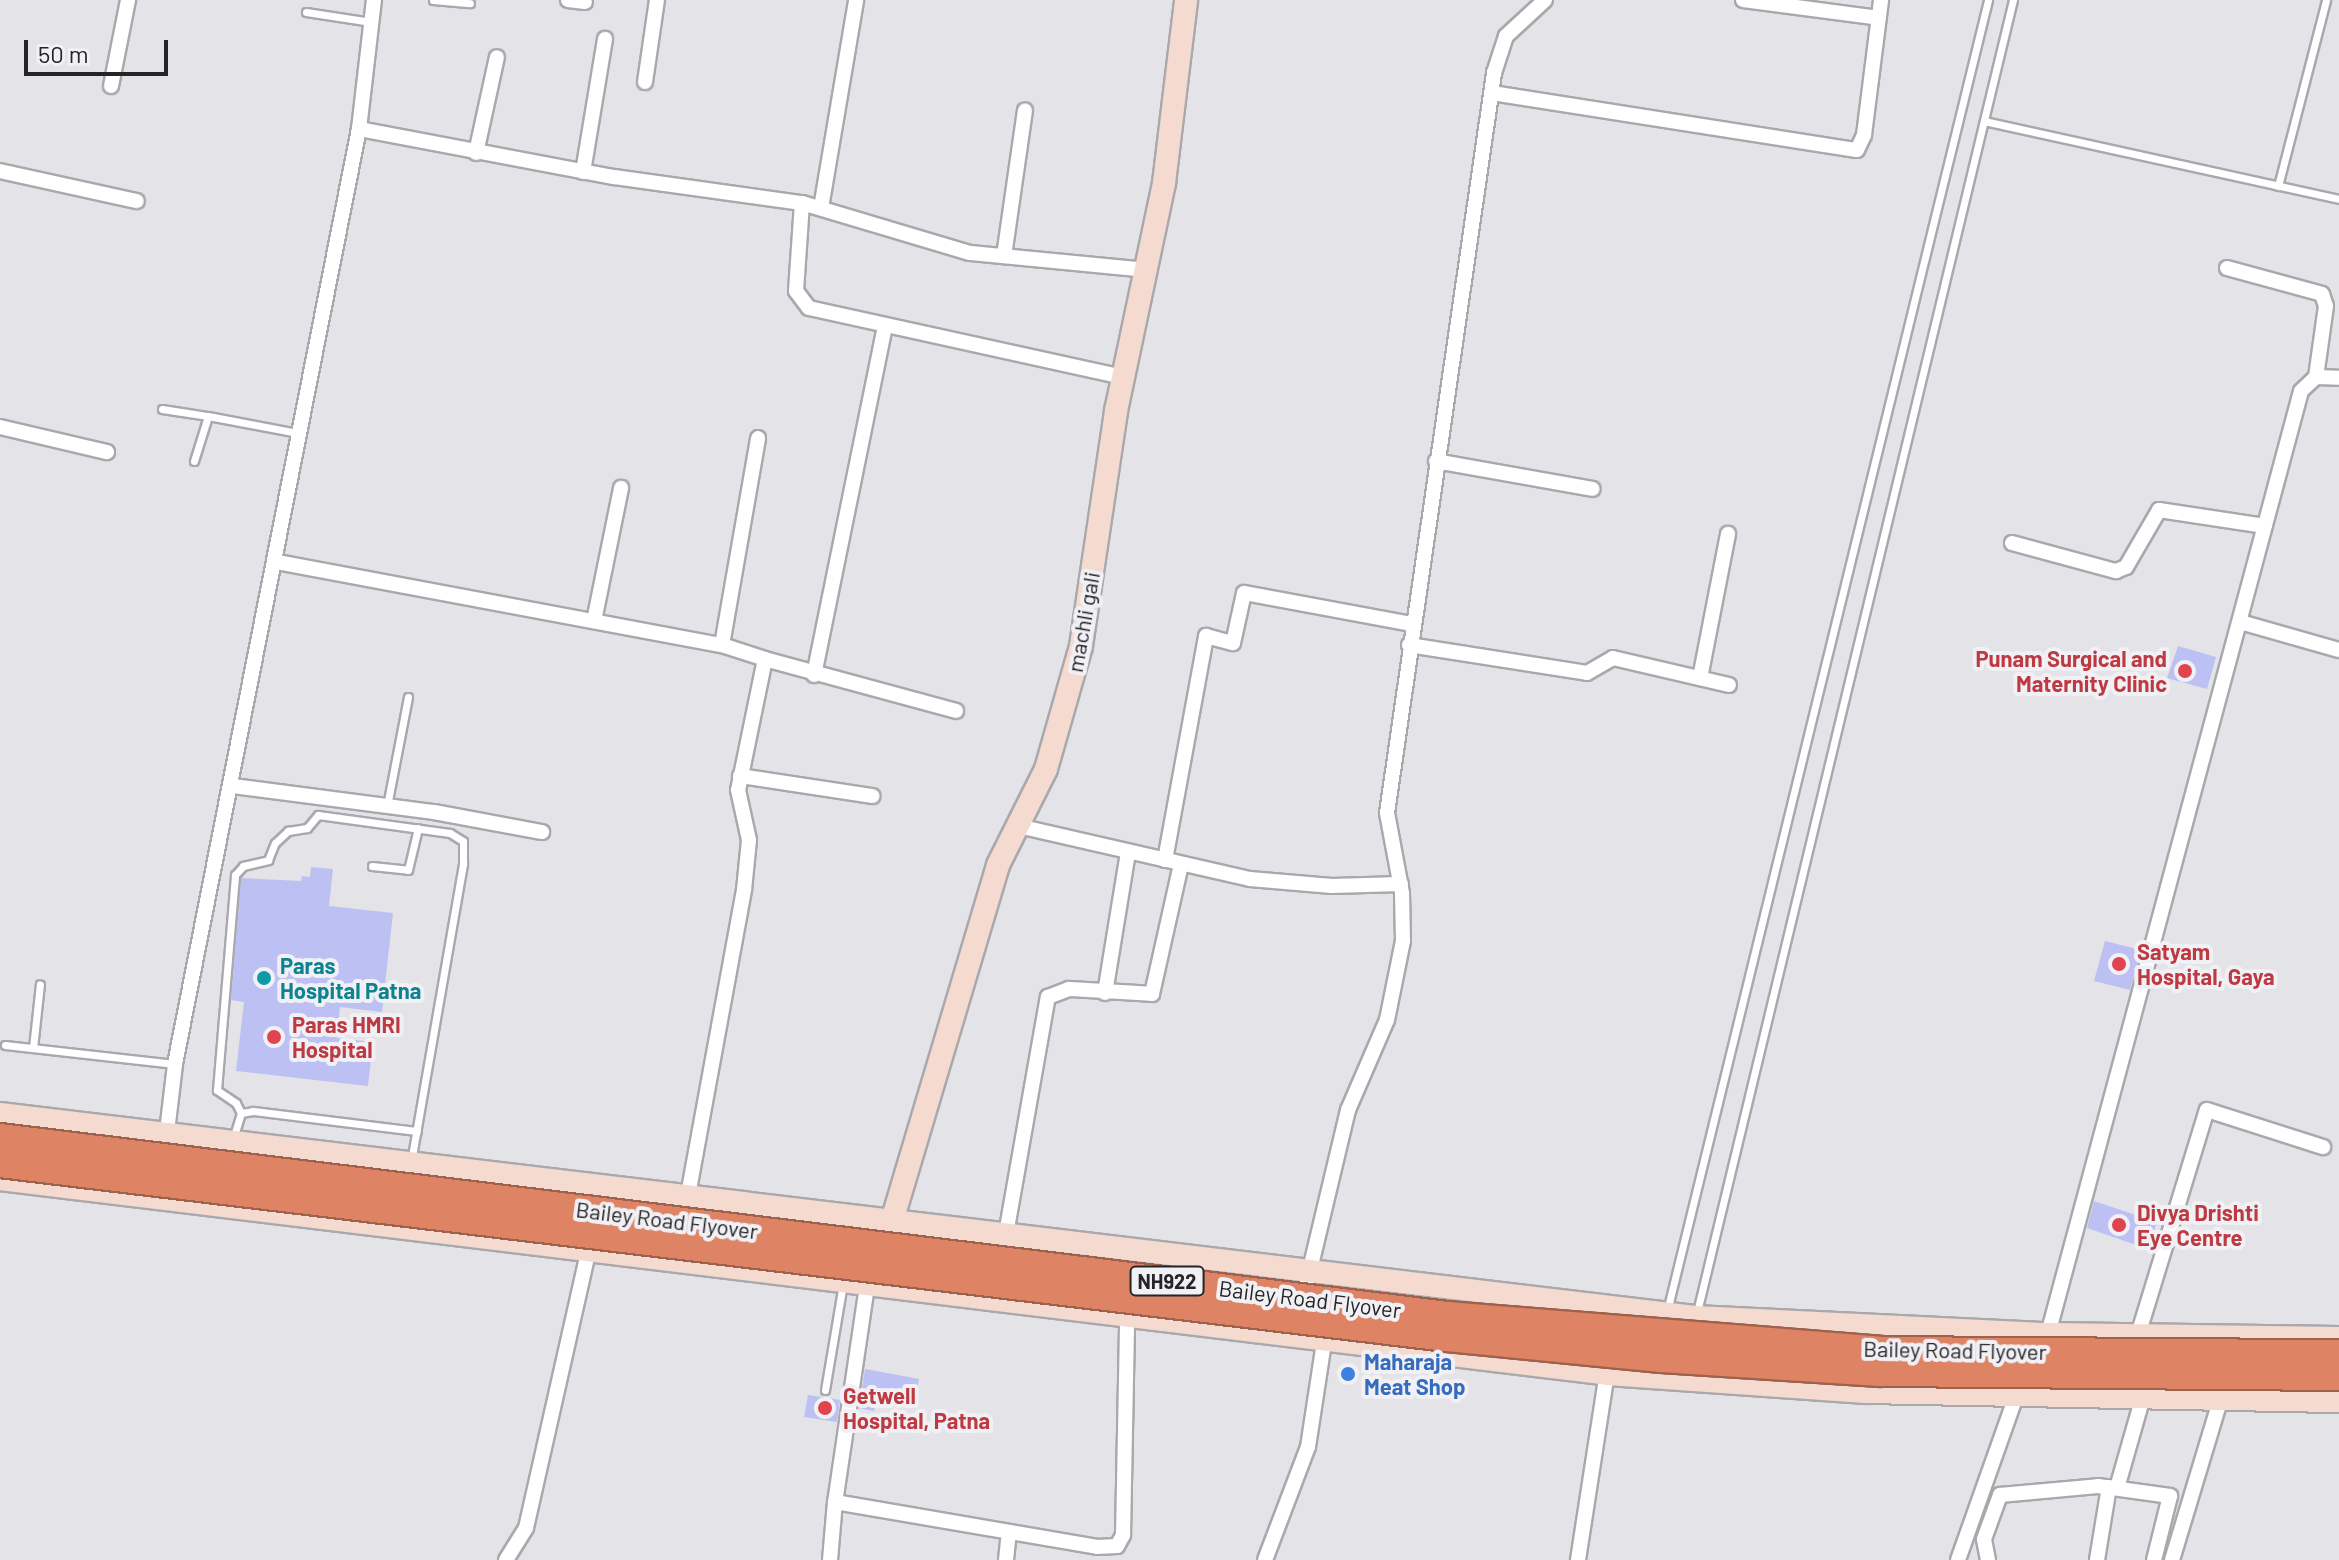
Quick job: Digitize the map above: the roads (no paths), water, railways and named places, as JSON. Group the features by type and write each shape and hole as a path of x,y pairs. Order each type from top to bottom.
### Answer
{"highway":[{"name":"Bailey Road Flyover","path":"0,1138 1448,1316 1879,1351 2339,1354"},
{"name":"Bailey Road Flyover","path":"0,1163 1447,1337 1661,1358 1880,1372 2339,1376"}],"main road":[{"name":"machli gali","path":"892,1221 1014,825 1046,769 1081,646 1124,377 1148,270 1186,0"},
{"path":"0,1114 1695,1317 2048,1334 2339,1338"},
{"path":"0,1179 1295,1339 1608,1374 1918,1393 2142,1400 2221,1398 2339,1401"},
{"path":"843,1282 854,1217"},
{"path":"1918,1393 1921,1328"},
{"path":"2198,1399 2208,1336"}],"street":[{"path":"111,86 128,0"},
{"path":"151,1199 168,1133 175,1064 233,786 277,562 298,433 359,129 374,0"},
{"path":"568,0 585,2"},
{"path":"645,82 657,0"},
{"path":"821,208 856,0"},
{"path":"1295,1339 1352,1096 1395,993 1403,941 1401,884 1387,813 1412,624 1492,93 1506,36 1545,0"},
{"path":"1743,0 1879,18"},
{"path":"1492,93 1857,150 1864,135 1881,0"},
{"path":"583,172 605,39"},
{"path":"476,153 497,57"},
{"path":"1004,256 1025,111"},
{"path":"359,129 583,172 802,203 970,253 1148,270"},
{"path":"0,171 137,201"},
{"path":"802,203 798,298 809,308 1124,377"},
{"path":"2048,1334 2301,391 2316,377 2326,306 2322,294 2227,268"},
{"path":"814,675 885,326"},
{"path":"2316,377 2339,378"},
{"path":"0,427 107,452"},
{"path":"722,645 758,438"},
{"path":"1436,461 1593,489"},
{"path":"594,621 621,488"},
{"path":"2012,543 2116,571 2126,567 2159,510 2265,526"},
{"path":"1700,678 1728,534"},
{"path":"277,562 722,645 814,675 956,711"},
{"path":"1165,860 1206,636 1233,643 1244,593 1412,624"},
{"path":"2240,622 2339,650"},
{"path":"1409,645 1587,673 1610,658 1729,685"},
{"path":"676,1263 749,854 738,799 765,659"},
{"path":"740,776 873,796"},
{"path":"233,786 387,806 542,832"},
{"path":"1014,825 1274,882 1401,884"},
{"path":"1105,993 1128,852"},
{"path":"1006,1234 1046,1000 1058,989 1141,997 1156,990 1181,864"},
{"path":"2138,1335 2207,1110 2323,1147"},
{"path":"506,1560 526,1528 588,1253"},
{"path":"830,1560 835,1502 867,1286"},
{"path":"1578,1560 1608,1374 1611,1306"},
{"path":"835,1502 1097,1547 1121,1542 1127,1318"},
{"path":"1265,1560 1308,1447 1324,1342"},
{"path":"1958,1560 2016,1396"},
{"path":"2172,1560 2221,1398"},
{"path":"2097,1560 2113,1488 2142,1400"},
{"path":"1988,1560 1984,1539 2000,1495 2113,1488 2170,1496 2154,1560"},
{"path":"1006,1560 1009,1532"}],"lane":[{"path":"433,0 470,3"},
{"path":"1666,1313 1988,0"},
{"path":"1695,1317 2013,0"},
{"path":"2278,186 2326,0"},
{"path":"306,12 371,22"},
{"path":"1984,121 2339,199"},
{"path":"162,409 298,433"},
{"path":"194,461 208,416"},
{"path":"387,806 408,697"},
{"path":"233,1141 241,1113 236,1103 217,1090 235,875 243,866 268,860 275,843 288,831 307,828 318,815 456,835 465,853 411,1164"},
{"path":"372,866 408,870 418,828"},
{"path":"33,1048 40,984"},
{"path":"5,1045 175,1064"},
{"path":"241,1113 417,1131"},
{"path":"825,1390 843,1282"}],"place":[{"name":"Punam Surgical and Maternity Clinic","path":"2185,671"},
{"name":"Satyam Hospital, Gaya","path":"2119,964"},
{"name":"Paras Hospital Patna","path":"264,978"},
{"name":"Paras HMRI Hospital","path":"274,1037"},
{"name":"Divya Drishti Eye Centre","path":"2119,1225"},
{"name":"Maharaja Meat Shop","path":"1348,1374"},
{"name":"Getwell Hospital, Patna","path":"825,1408"}]}
